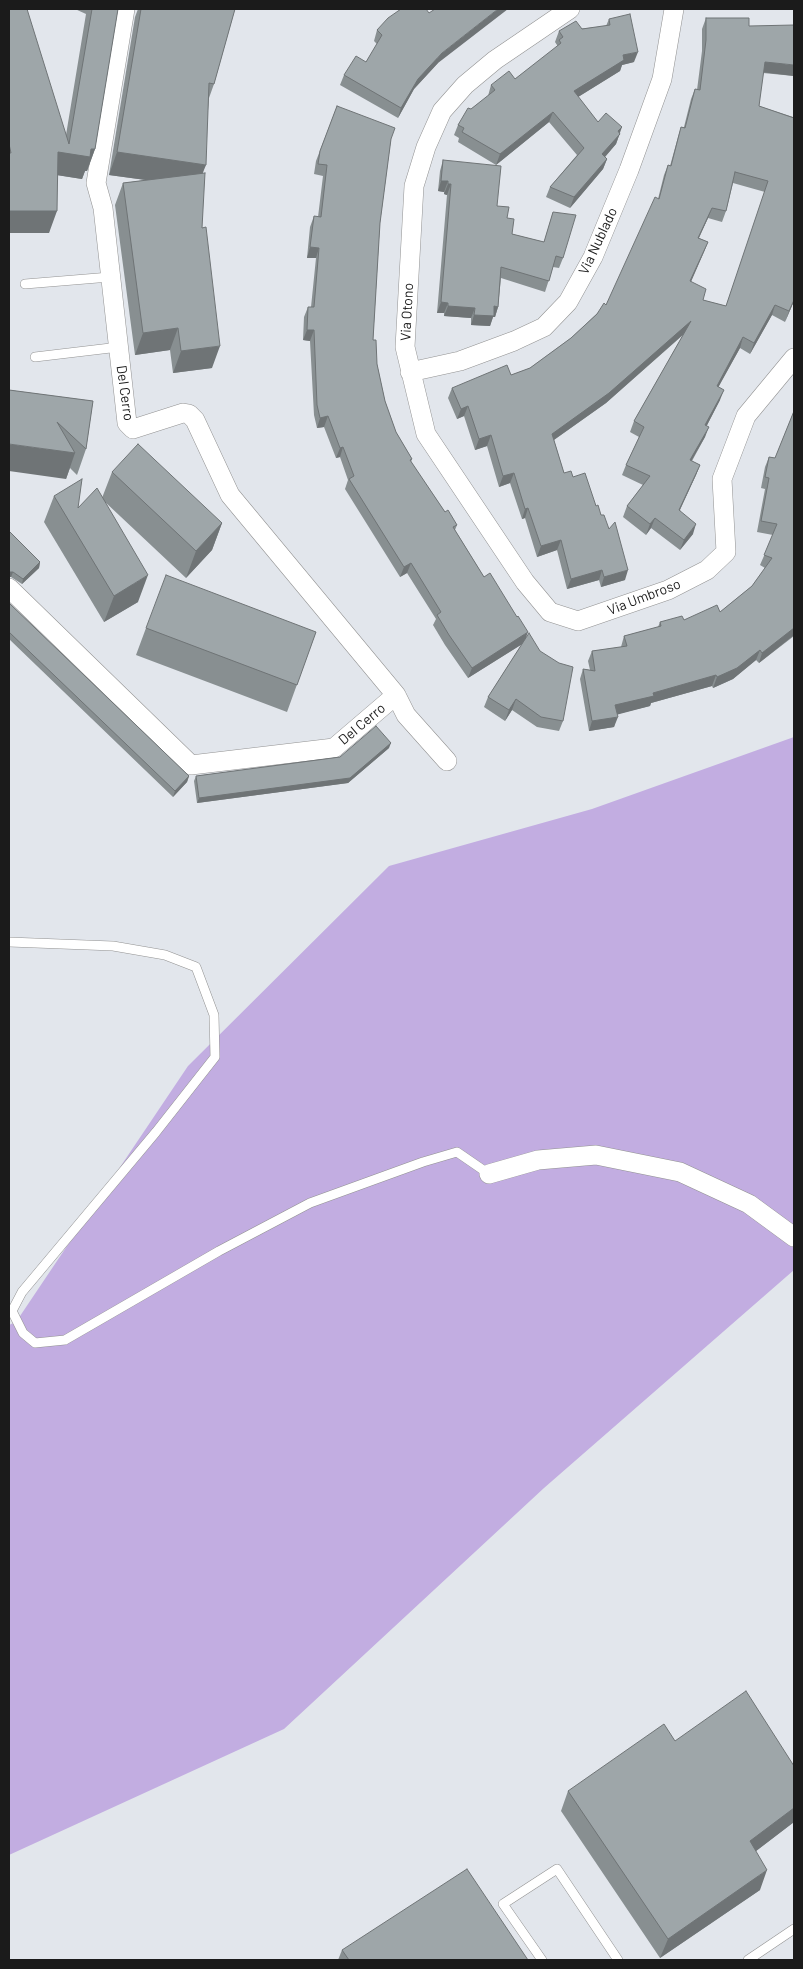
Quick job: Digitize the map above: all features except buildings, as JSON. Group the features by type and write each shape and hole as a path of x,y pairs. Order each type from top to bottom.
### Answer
{"street":[{"name":"Del Cerro","path":"125,9 96,183 102,208 127,423 129,427 134,429 183,413 189,414 194,420 230,495 396,695 406,715 447,761"},
{"name":"Via Otono","path":"570,9 495,60 465,85 442,112 438,120 426,148 414,186 405,347 426,434 520,573 550,612 578,621"},
{"name":"Via Nublado","path":"410,372 460,361 514,341 544,327 568,302 593,257 629,170 656,97 662,79 674,9"},
{"name":"Via Umbroso","path":"578,621 668,590 707,570 726,552 722,479 746,416 794,358"},
{"name":"Del Cerro","path":"9,588 191,765 334,748 396,695"},
{"path":"489,1174 538,1160 596,1155 680,1172 749,1204 794,1237"}],"lane":[{"path":"25,284 110,277"},
{"path":"34,357 119,347"},
{"path":"9,942 113,946 165,955 196,968 214,1015 215,1057 156,1132 22,1292 12,1311 23,1333 35,1343 64,1340 219,1251 310,1203 423,1162 457,1152 489,1174"},
{"path":"542,1960 503,1904 557,1869 618,1960"},
{"path":"748,1960 794,1929"}],"shaded area":[{"path":"794,737 794,1270 544,1488 284,1729 9,1855 9,1325 16,1322 188,1066 389,866 592,809"}]}
